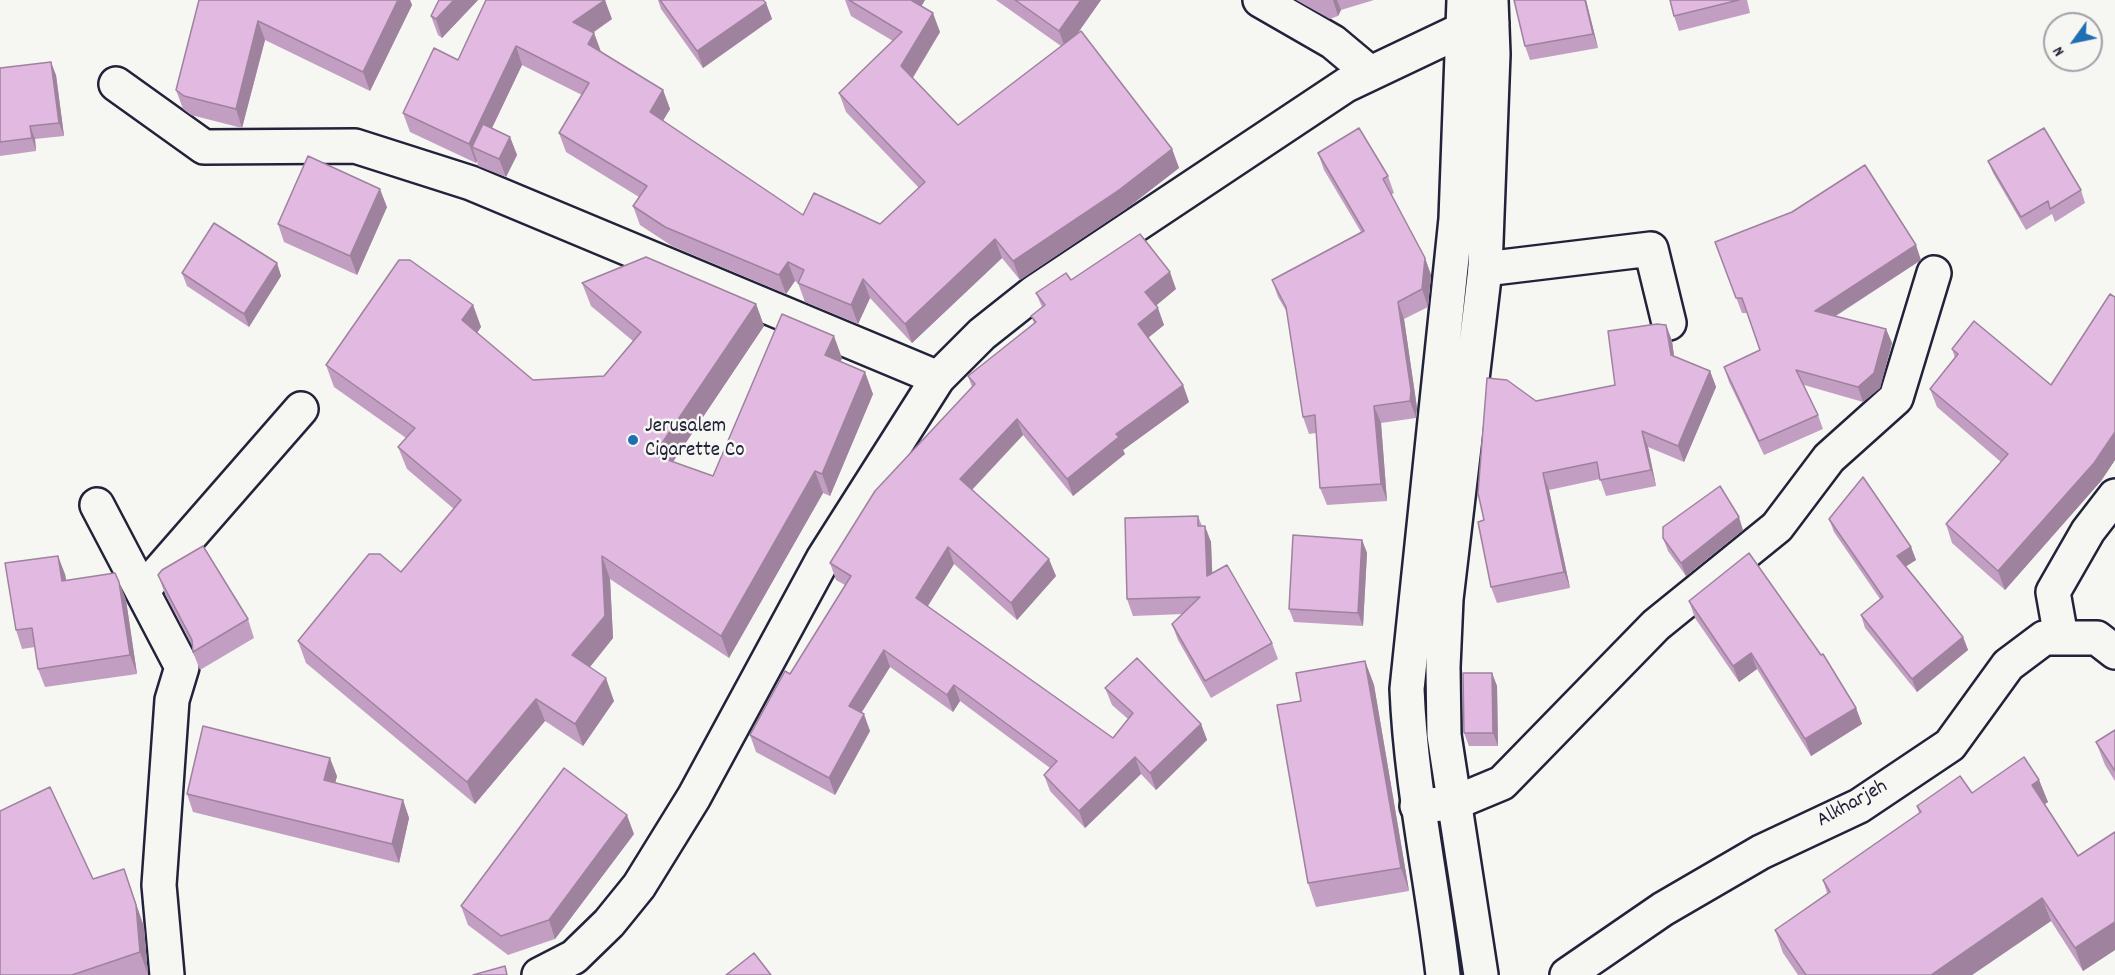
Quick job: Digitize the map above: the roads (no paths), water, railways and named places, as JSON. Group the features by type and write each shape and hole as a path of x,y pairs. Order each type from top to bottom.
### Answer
{"street":[{"path":"1260,0 1333,42 1370,73"},
{"path":"539,975 574,957 609,923 639,886 694,797 823,559 938,378 982,334 1035,292 1346,85 1478,13"},
{"path":"1478,13 1492,66 1485,269 1446,599 1443,667 1444,735 1481,975"},
{"path":"1443,975 1417,806 1407,689 1478,13"},
{"path":"116,84 204,147 355,146 471,183 938,378"},
{"path":"1485,269 1651,249 1669,323"},
{"path":"1417,806 1454,803 1502,783 1656,626 1777,527 1828,458 1896,398 1934,273"},
{"path":"142,591 301,409"},
{"path":"2061,638 2053,592 2088,531 2115,496"},
{"path":"97,505 182,667 172,700 159,885 167,975"},
{"name":"Alkharjeh","path":"1567,975 1663,909 1761,852 1859,806 1950,746 2008,665 2044,638 2097,638 2115,652"}],"place":[{"name":"Jerusalem Cigarette Co","path":"633,440"}]}
